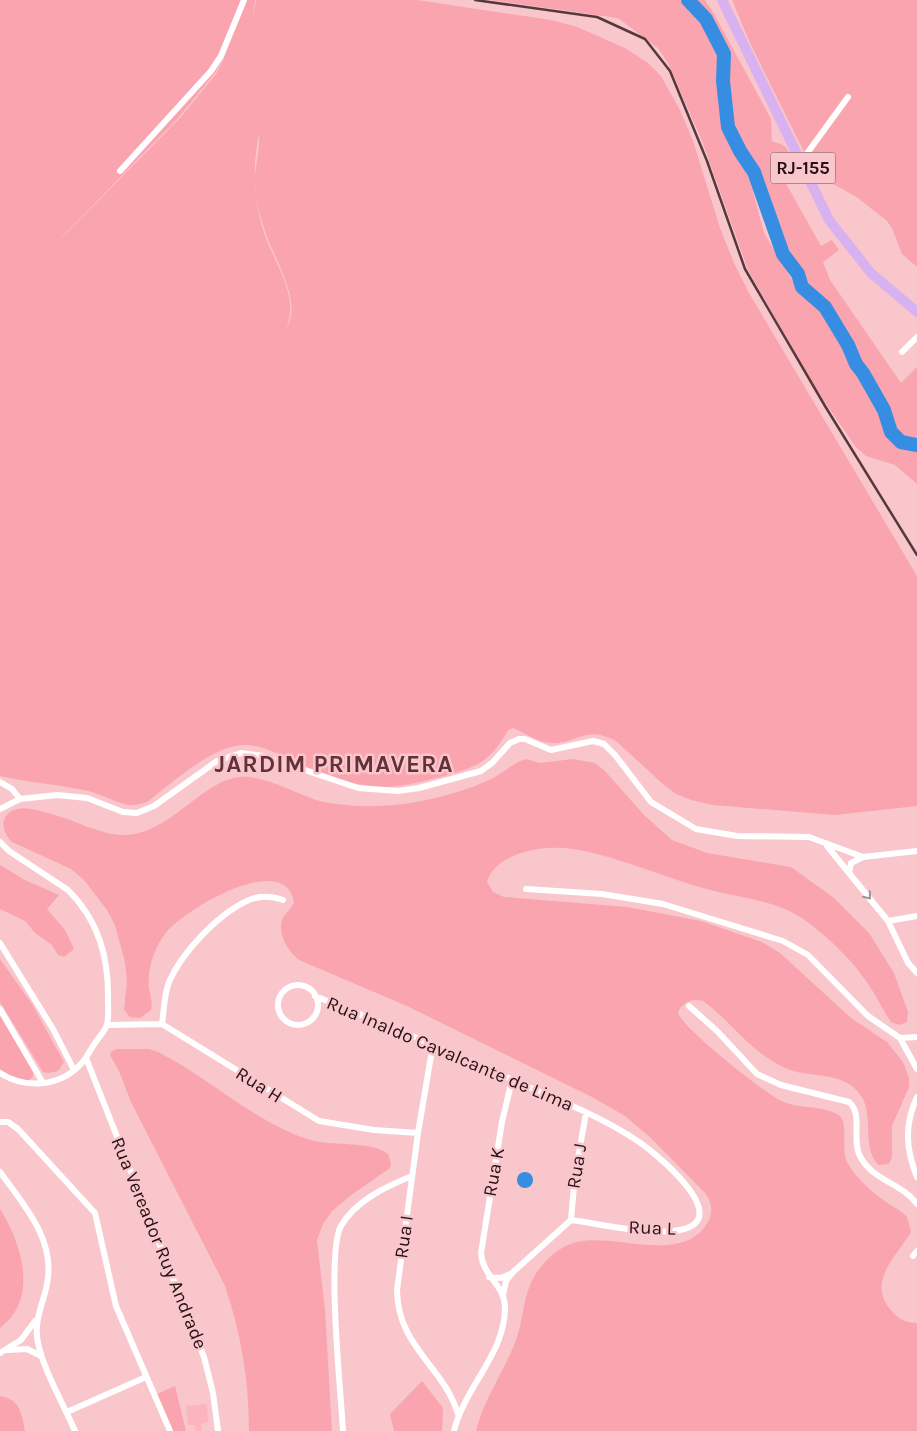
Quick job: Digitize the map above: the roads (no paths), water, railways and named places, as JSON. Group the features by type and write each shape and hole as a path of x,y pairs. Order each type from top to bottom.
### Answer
{"main road":[{"name":"RJ-155","path":"722,0 826,214 843,240 871,273 917,312"}],"street":[{"path":"120,171 211,71 221,56 244,0"},
{"path":"800,163 848,96"},
{"path":"902,352 917,337"},
{"path":"0,809 20,799 57,795 79,797 103,803 123,812 137,813 154,806 212,764 241,753 262,756 358,788 409,790 481,771 492,763 510,743 519,739 525,739 551,750 593,741 604,744 616,754 651,802 696,829 737,836 808,837 863,857"},
{"path":"0,782 12,789 20,799"},
{"path":"0,842 9,851 77,898 105,949 107,965 107,1025 86,1058 74,1070 58,1079 42,1083 17,1082 0,1072"},
{"path":"826,845 888,920 908,963 917,974"},
{"path":"849,873 851,863 863,857 917,851"},
{"path":"526,889 602,894 655,902 788,942 808,955 868,1016 900,1038 917,1069"},
{"path":"107,1025 162,1024 169,984 176,968 187,951 209,928 249,900 271,896 283,900"},
{"path":"888,920 917,916"},
{"path":"0,943 53,1029 74,1070"},
{"name":"Rua Inaldo Cavalcante de Lima","path":"315,996 317,1010 309,1022 291,1024 280,1014 278,1001 281,995 288,988 302,986 311,990 315,996 433,1044 586,1113"},
{"path":"689,1006 717,1031 757,1074 781,1085 849,1102 854,1107 856,1144 867,1166 877,1177 908,1194 917,1204"},
{"path":"0,1009 24,1048 42,1083"},
{"name":"Rua H","path":"162,1024 319,1121 374,1130 418,1132"},
{"path":"900,1038 917,1037"},
{"name":"Rua I","path":"433,1044 418,1132 397,1290 397,1306 411,1341 450,1394 458,1414"},
{"name":"Rua Vereador Ruy Andrade","path":"86,1058 204,1357 213,1393 218,1431"},
{"name":"Rua K","path":"489,1277 482,1264 481,1253 502,1122 512,1080"},
{"path":"917,1098 909,1120 907,1135 910,1158 917,1177"},
{"name":"Rua L","path":"571,1220 670,1232 693,1226 699,1220 701,1214 695,1197 660,1158 634,1138 586,1113"},
{"name":"Rua J","path":"571,1220 575,1175 586,1113"},
{"path":"0,1122 14,1125 95,1213 116,1306 170,1431"},
{"path":"0,1172 36,1223 47,1248 48,1284 39,1313 29,1333 1,1352"},
{"path":"343,1431 337,1314 336,1237 345,1220 356,1208 386,1188 412,1176"},
{"path":"454,1431 458,1414 499,1336 504,1314 503,1294 506,1281 513,1272 571,1220"},
{"path":"489,1277 501,1278 513,1272"},
{"path":"489,1277 503,1294"},
{"path":"39,1313 36,1335 43,1357 75,1431"},
{"path":"1,1352 27,1349 43,1357"},
{"path":"67,1412 146,1377"},
{"path":"450,1394 458,1401 467,1399"}],"water":[{"path":"525,1172 531,1174 533,1180 531,1186 525,1188 519,1186 517,1180 519,1174"}],"waterway":[{"path":"688,0 706,19 724,54 723,81 728,127 740,151 754,172 783,254 798,274 802,287 825,307 884,410 891,432 901,442 917,445"}],"railway":[{"path":"475,0 597,17 645,39 670,71 707,161 745,269 825,406 917,555"}],"district":[{"name":"JARDIM PRIMAVERA","path":"334,764"}]}
